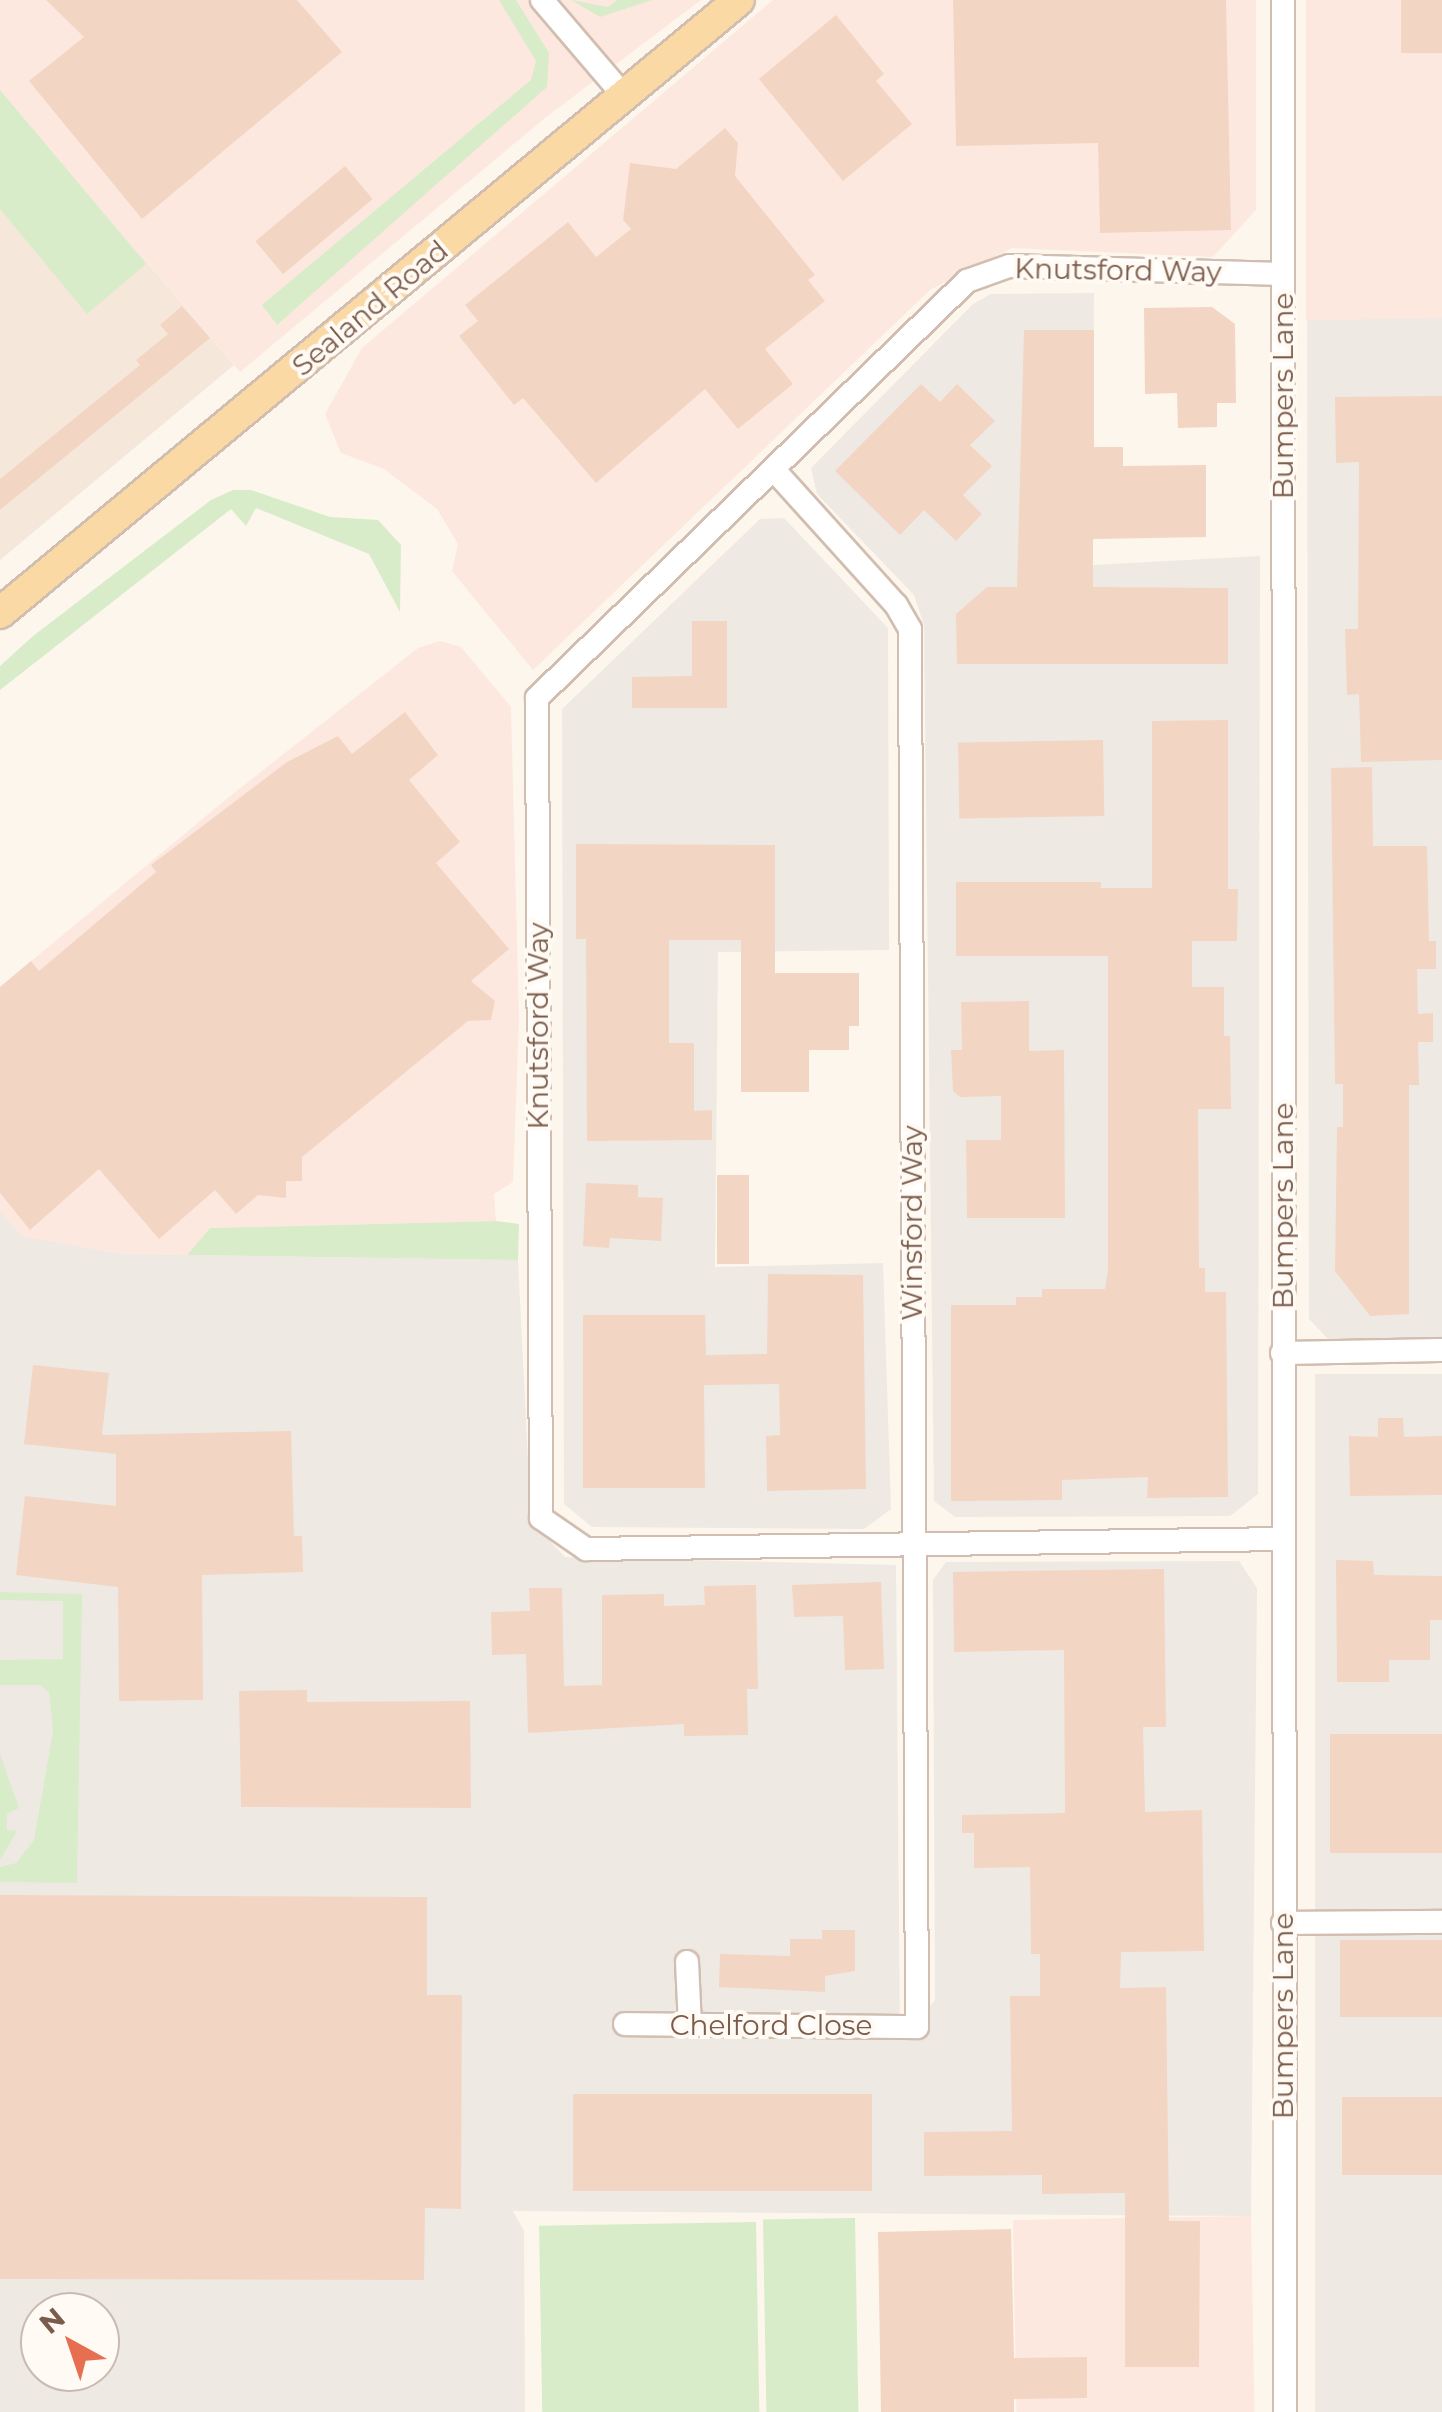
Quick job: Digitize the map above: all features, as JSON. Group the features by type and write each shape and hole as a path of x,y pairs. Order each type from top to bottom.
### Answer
{"main road":[{"name":"Sealand Road","path":"0,613 739,0"}],"street":[{"path":"542,0 623,95"},
{"name":"Bumpers Lane","path":"1283,0 1284,2412"},
{"name":"Knutsford Way","path":"1282,274 1010,266 967,281 537,698 541,1518 586,1549 913,1540 1283,1539"},
{"name":"Winsford Way","path":"774,470 896,605 910,629 917,2026"},
{"path":"1282,1353 1442,1350"},
{"path":"1282,1922 1442,1922"},
{"path":"687,1962 690,2025"},
{"name":"Chelford Close","path":"625,2024 917,2026"}],"shaded area":[{"path":"0,0 701,0 545,118 240,372 0,89"},
{"path":"773,0 1256,0 1256,210 1213,257 1012,248 930,290 533,670 452,571 458,544 437,509 384,469 341,453 325,414 362,348"},
{"path":"1306,0 1442,0 1442,320 1306,320"},
{"path":"0,89 234,365 0,560"},
{"path":"1094,293 1093,565 1260,556 1258,1494 1230,1516 955,1517 934,1501 924,625 914,595 817,494 811,468 973,304 991,294"},
{"path":"1442,318 1442,1339 1329,1340 1309,1319 1307,320"},
{"path":"784,518 888,628 889,950 718,952 715,1267 883,1263 891,1509 864,1529 592,1527 564,1504 562,709 760,519"},
{"path":"440,641 461,647 511,707 519,1019 513,1182 494,1194 496,1221 210,1228 187,1255 124,1254 20,1236 0,1211 0,987 229,797 418,648"},
{"path":"0,1211 21,1236 124,1254 518,1260 531,1521 565,1557 896,1565 900,2040 935,2000 933,1580 946,1562 1239,1561 1257,1588 1251,2216 513,2211 524,2231 525,2412 0,2412"},
{"path":"1315,1374 1442,1374 1442,2412 1315,2412"},
{"path":"1251,2216 1254,2412 1016,2412 1013,2220"}],"green space":[{"path":"499,0 516,0 549,53 547,87 277,325 262,305 531,80 536,61"},
{"path":"571,0 608,7 617,0 652,0 600,17"},
{"path":"0,90 146,264 87,314 0,209"},
{"path":"233,490 251,490 330,517 378,520 401,545 400,612 369,554 256,508 246,526 231,509 0,690 0,666 33,636 211,500"},
{"path":"496,1221 519,1224 518,1260 187,1255 210,1228"},
{"path":"0,1592 82,1594 77,1883 0,1882 0,1867 16,1863 34,1840 53,1731 49,1692 40,1685 0,1685 0,1660 63,1659 63,1601 0,1600"},
{"path":"0,1754 19,1808 7,1814 7,1830 17,1831 0,1860"},
{"path":"855,2218 858,2412 766,2412 763,2220"},
{"path":"756,2222 759,2412 542,2412 539,2226"}],"building":[{"path":"46,0 297,0 342,52 142,219 29,81 84,37"},
{"path":"953,0 1226,0 1231,230 1100,233 1098,143 956,146"},
{"path":"1401,0 1442,0 1442,53 1401,53"},
{"path":"836,15 884,74 876,81 912,124 843,181 759,79"},
{"path":"725,128 738,143 735,176 815,275 808,280 825,301 765,349 793,384 738,429 705,389 596,483 523,398 514,405 459,336 478,321 465,305 568,222 596,257 631,229 623,220 630,163 676,169"},
{"path":"345,166 373,199 283,274 255,241"},
{"path":"182,306 210,338 0,510 0,479 140,365 136,360 168,334 160,325"},
{"path":"1212,307 1235,324 1236,403 1217,403 1217,427 1178,428 1177,393 1145,394 1144,308"},
{"path":"1024,330 1094,330 1094,447 1123,447 1123,466 1206,465 1206,537 1093,539 1093,587 1228,588 1228,664 957,664 956,614 987,587 1017,587"},
{"path":"921,384 940,402 957,384 995,421 970,445 992,466 963,495 982,514 956,541 924,510 900,535 835,471"},
{"path":"1442,396 1442,760 1361,762 1359,694 1347,695 1345,629 1358,629 1359,462 1336,463 1335,397"},
{"path":"692,621 727,621 727,708 632,708 632,677 692,676"},
{"path":"405,712 438,755 409,780 460,842 436,863 509,949 471,981 495,1001 491,1020 468,1021 302,1157 302,1181 286,1181 286,1198 258,1195 236,1214 215,1190 159,1239 99,1169 30,1230 0,1193 0,987 31,961 39,971 156,872 151,865 287,762 338,736 352,754"},
{"path":"1228,720 1228,889 1238,889 1237,941 1192,941 1192,987 1224,987 1224,1036 1230,1036 1231,1109 1198,1109 1199,1268 1205,1268 1205,1292 1226,1292 1228,1497 1147,1498 1148,1477 1062,1480 1062,1500 951,1501 951,1305 1016,1305 1016,1297 1042,1297 1042,1289 1105,1289 1108,1269 1108,956 956,956 956,882 1101,882 1101,888 1152,888 1152,721"},
{"path":"1103,740 1104,816 959,819 958,743"},
{"path":"1372,767 1373,846 1427,846 1429,941 1436,941 1436,969 1417,969 1418,1014 1433,1013 1433,1042 1418,1042 1419,1085 1409,1085 1409,1314 1370,1316 1335,1271 1337,1127 1343,1127 1343,1084 1335,1084 1331,768"},
{"path":"576,844 775,845 775,973 859,973 859,1026 849,1026 849,1050 809,1050 809,1092 741,1092 741,940 669,940 669,1043 694,1043 694,1111 712,1110 712,1140 587,1141 586,939 576,939"},
{"path":"1029,1001 1029,1051 1064,1050 1065,1218 967,1218 966,1140 1001,1140 1001,1096 960,1097 953,1091 951,1050 962,1050 961,1002"},
{"path":"717,1175 749,1175 749,1264 717,1264"},
{"path":"586,1183 638,1185 638,1197 663,1198 661,1241 610,1238 609,1248 583,1246"},
{"path":"768,1274 863,1275 866,1489 767,1491 766,1436 780,1435 779,1384 704,1385 705,1488 583,1488 583,1315 705,1315 706,1355 767,1354"},
{"path":"33,1365 109,1373 102,1435 291,1431 294,1536 302,1536 303,1572 202,1575 203,1700 119,1701 118,1587 16,1575 25,1496 116,1506 116,1454 24,1444"},
{"path":"1378,1418 1403,1418 1404,1437 1442,1436 1442,1495 1350,1496 1349,1436 1378,1437"},
{"path":"1336,1560 1373,1561 1374,1575 1442,1576 1442,1620 1430,1620 1430,1660 1389,1660 1389,1682 1337,1682"},
{"path":"1164,1569 1166,1727 1143,1727 1145,1812 1202,1810 1204,1951 1121,1952 1120,1988 1166,1987 1169,2221 1200,2221 1199,2367 1125,2367 1125,2193 1042,2194 1042,2175 924,2176 924,2132 1012,2131 1010,1996 1040,1996 1040,1954 1031,1954 1030,1867 974,1868 974,1833 962,1833 962,1815 1065,1813 1064,1650 954,1652 953,1572"},
{"path":"881,1582 884,1669 845,1670 843,1616 794,1617 792,1585"},
{"path":"756,1585 758,1689 747,1689 748,1735 684,1736 684,1724 528,1733 526,1654 492,1655 491,1612 530,1611 529,1588 562,1588 564,1686 602,1685 602,1595 664,1594 664,1606 705,1605 704,1586"},
{"path":"307,1690 307,1702 470,1701 471,1808 241,1807 239,1691"},
{"path":"1330,1734 1442,1734 1442,1853 1330,1853"},
{"path":"0,1895 427,1897 427,1995 462,1995 461,2209 425,2208 424,2280 0,2279"},
{"path":"822,1930 855,1930 855,1971 825,1976 825,1992 719,1987 720,1954 790,1956 790,1939 822,1939"},
{"path":"1340,1940 1442,1940 1442,2017 1340,2017"},
{"path":"573,2094 872,2094 872,2191 573,2191"},
{"path":"1342,2097 1442,2097 1442,2175 1342,2175"},
{"path":"1011,2229 1014,2358 1087,2357 1087,2398 1014,2399 1014,2412 881,2412 878,2232"}]}
